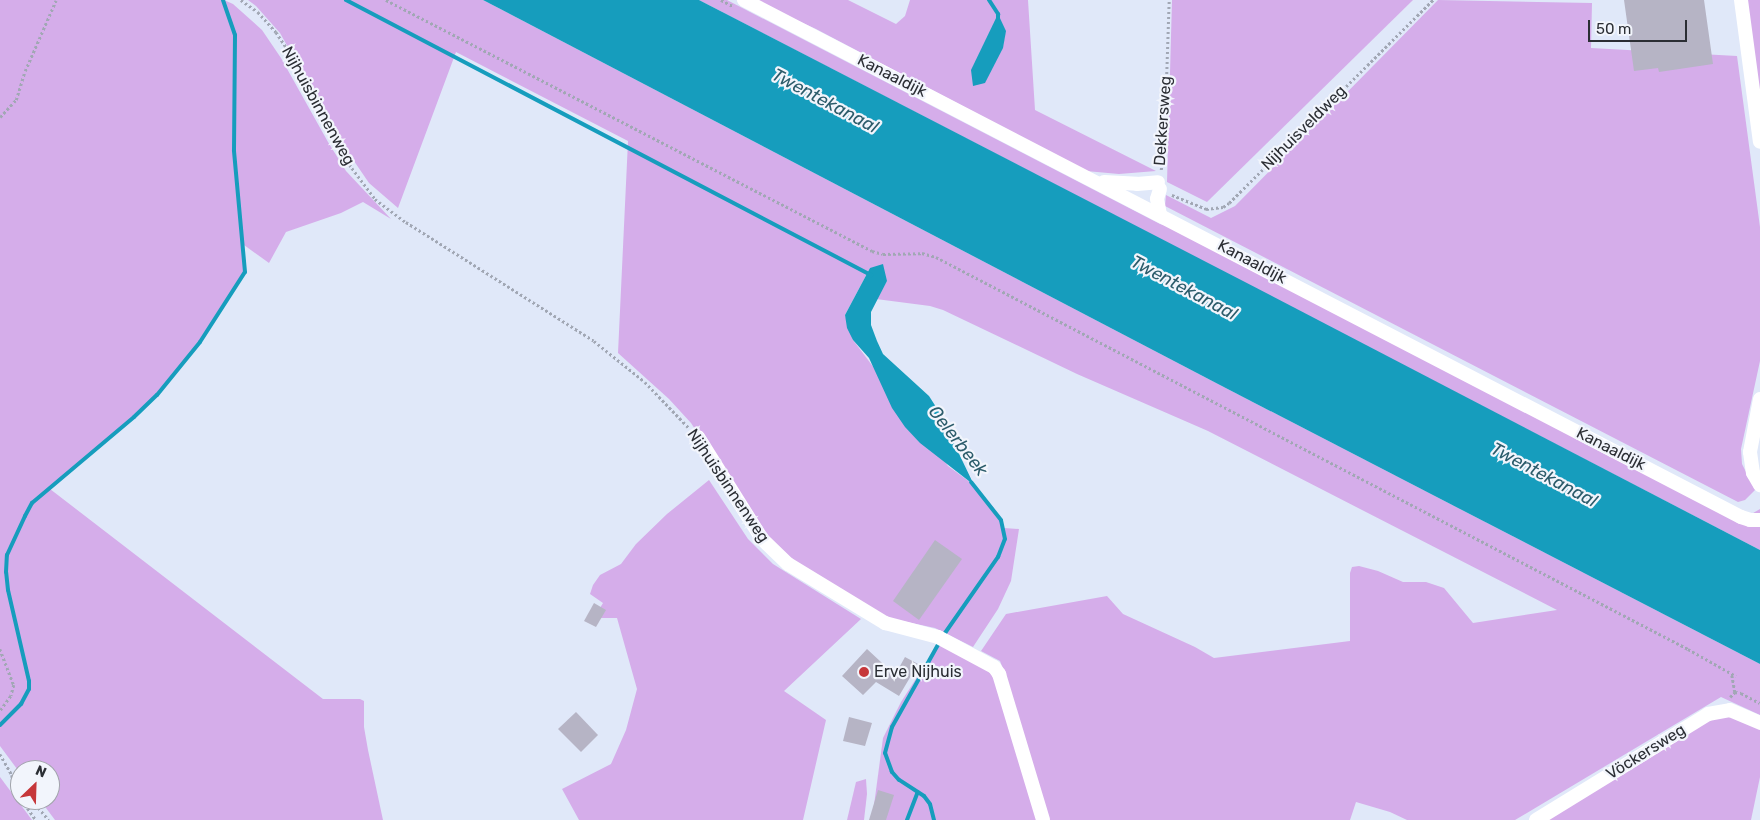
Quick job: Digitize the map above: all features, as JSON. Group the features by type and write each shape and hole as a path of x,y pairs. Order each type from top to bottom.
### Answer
{"street":[{"name":"Kanaaldijk","path":"744,0 1160,214 1741,517 1750,520 1760,520"},
{"path":"1741,0 1760,142"},
{"name":"Dekkersweg","path":"1098,182 1159,186"},
{"path":"1159,186 1157,199 1160,214"},
{"path":"1760,399 1750,452 1752,473 1760,485"},
{"name":"Nijhuisbinnenweg","path":"698,438 762,539 788,564 885,624 938,637 994,667 999,674 1043,820"},
{"name":"Vöckersweg","path":"1536,820 1708,714 1730,710 1760,723"}],"path":[{"path":"0,117 16,100 25,71 56,0"},
{"name":"Nijhuisbinnenweg","path":"241,0 258,12 276,32 286,47 323,122 352,168 375,199 406,222 594,341 645,382 698,438"},
{"path":"386,0 872,251 883,254 922,253 936,257 1736,676"},
{"name":"Dekkersweg","path":"1159,186 1164,149 1168,0"},
{"name":"Nijhuisveldweg","path":"1159,186 1206,209 1223,207 1433,0"},
{"path":"0,649 14,685 11,696 0,711"},
{"path":"1732,673 1735,692"},
{"path":"0,754 10,771"},
{"path":"40,810 49,820"}],"shaded area":[{"path":"0,0 224,0 233,4 262,30 281,58 346,171 391,219 363,202 341,213 286,232 269,263 244,245 245,272 200,342 157,395 50,489 323,699 360,699 364,701 364,727 383,820 55,820 48,810 60,810 60,760 10,760 0,746"},
{"path":"248,0 483,0 1218,384 1760,664 1760,715 1721,697 1515,820 1407,820 1390,812 1356,802 1350,820 1048,820 1004,671 1000,661 981,651 1006,614 1107,596 1123,614 1195,647 1214,658 1350,641 1350,573 1352,567 1359,566 1378,571 1403,582 1426,582 1444,588 1473,623 1557,610 1208,431 1077,374 943,310 930,306 876,299 887,281 870,268 845,315 853,340 948,466 974,485 993,507 1004,528 1019,529 1011,581 998,609 973,647 935,628 893,619 875,612 783,556 763,533 691,423 669,399 618,353 628,141 456,52 398,208 369,183 341,142 280,33 256,6"},
{"path":"699,0 727,0 1160,224 1178,229 1748,516 1760,509 1760,550"},
{"path":"752,0 848,0 896,24 905,16 910,0 1028,0 1035,110 1156,171 1119,174 1086,171 816,29"},
{"path":"1172,0 1413,0 1207,202 1167,182"},
{"path":"1438,0 1592,3 1591,48 1737,56 1760,227 1760,361 1741,449 1742,464 1755,490 1745,500 1738,502 1165,206 1166,195 1211,218 1235,206"},
{"path":"1746,0 1760,0 1760,105"},
{"path":"709,480 748,539 773,564 861,619 784,691 826,720 803,820 579,820 562,789 611,764 626,730 637,689 617,618 594,618 603,603 590,594 593,585 600,575 621,564 636,544 667,514"},
{"path":"939,643 989,669 993,675 1038,820 872,820 883,738 901,702"},
{"path":"1731,715 1760,728 1760,777 1751,820 1548,820 1711,717"},
{"path":"0,777 10,790 10,810 25,810 32,820 0,820"},
{"path":"866,779 867,794 864,820 847,820 856,782"}],"water":[{"name":"Twentekanaal","path":"483,0 699,0 1243,281 1760,550 1760,664 1218,384"},
{"path":"998,14 1006,31 1003,48 985,83 973,86 971,70"},
{"path":"883,264 887,281 871,312 871,325 877,341 883,354 929,396 938,410 974,485 920,443 905,427 892,408 869,358 853,340 847,328 845,315 870,268"}],"building":[{"path":"1624,0 1704,0 1713,64 1659,72 1658,68 1634,71"},
{"path":"935,540 962,559 919,620 893,601"},
{"path":"594,603 606,610 596,627 584,621"},
{"path":"867,649 895,675 905,657 918,664 899,696 876,682 863,695 842,676"},
{"path":"576,712 598,735 581,752 558,729"},
{"path":"849,717 872,723 865,746 843,741"},
{"path":"878,790 894,795 886,820 869,820"}],"waterway":[{"path":"0,725 21,704 29,689 29,681 8,590 6,572 7,555 32,503 134,417 157,395 200,342 245,272 234,150 235,35 223,0"},
{"path":"346,0 871,275"},
{"name":"Oelerbeek","path":"989,0 998,14 998,19"},
{"name":"Oelerbeek","path":"945,633 998,557 1005,539 1001,520 971,482"},
{"name":"Oelerbeek","path":"934,820 930,804 924,796 899,780 892,772 885,753 892,727 939,643"},
{"path":"907,820 918,792"}],"place":[{"name":"Erve Nijhuis","path":"864,672"}]}
